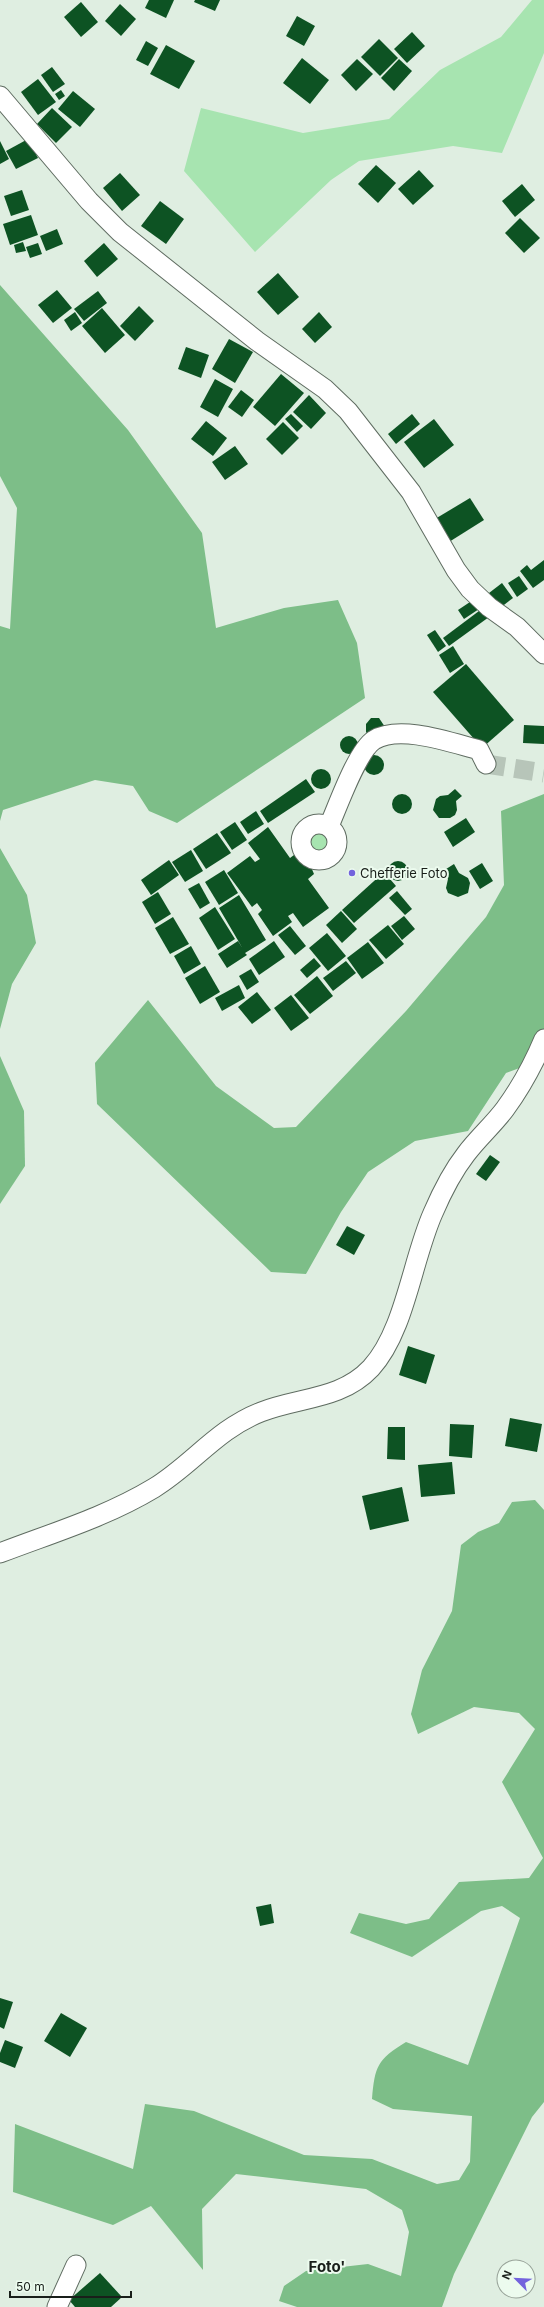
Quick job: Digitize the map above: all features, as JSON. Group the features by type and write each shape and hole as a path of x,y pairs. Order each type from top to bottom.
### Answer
{"street":[{"path":"0,96 89,201 120,232 257,341 325,389 348,411 411,492 456,570 470,588 489,607 517,627 544,654"},
{"path":"329,826 361,755 375,739 395,734 419,735 479,750 486,764"},
{"path":"0,1553 106,1514 156,1487 220,1434 261,1412 328,1395 352,1384 370,1368 384,1351 394,1328 432,1215 449,1179 466,1154 505,1108 535,1061 544,1039"},
{"path":"56,2307 76,2265"}],"green space":[{"path":"532,0 544,0 544,53 502,153 453,146 359,161 331,180 255,252 184,171 201,108 303,133 389,119 440,70 501,37"},
{"path":"0,285 128,430 202,533 216,628 284,608 338,600 357,643 365,698 177,823 149,811 133,786 95,780 3,810 0,821 0,626 10,629 17,508 0,476"},
{"path":"544,794 544,1059 506,1073 468,1131 415,1141 368,1172 341,1212 306,1274 271,1272 97,1104 95,1063 148,1000 216,1086 274,1128 296,1127 406,1011 486,917 504,885 501,811"},
{"path":"319,833 325,836 328,842 325,848 319,851 313,848 310,842 313,836"},
{"path":"0,848 27,895 36,943 12,984 0,1029"},
{"path":"0,1056 24,1111 25,1166 0,1204"},
{"path":"535,1500 544,1510 544,2102 532,2117 454,2274 442,2307 297,2307 279,2301 284,2286 306,2271 368,2264 401,2276 409,2232 402,2210 366,2189 236,2174 202,2209 203,2270 151,2206 113,2225 13,2192 15,2124 133,2169 145,2104 194,2111 304,2155 372,2159 437,2184 459,2180 470,2162 472,2116 393,2109 372,2099 374,2079 376,2071 383,2059 406,2042 468,2065 520,1918 502,1906 481,1911 412,1957 350,1933 359,1913 406,1924 429,1919 459,1882 529,1878 543,1858 502,1782 535,1729 519,1713 474,1707 418,1734 411,1714 422,1670 452,1611 461,1545 478,1532 499,1523 512,1502"}],"building":[{"path":"149,0 174,0 166,18 145,8"},
{"path":"195,0 220,0 215,11 194,2"},
{"path":"81,2 98,22 81,37 64,17"},
{"path":"120,4 136,19 121,36 105,21"},
{"path":"297,16 315,26 304,46 286,36"},
{"path":"412,32 425,46 407,63 394,49"},
{"path":"379,39 398,58 380,76 361,57"},
{"path":"146,41 158,48 148,66 136,60"},
{"path":"166,45 195,61 179,89 150,74"},
{"path":"302,58 329,80 310,104 283,83"},
{"path":"357,59 373,74 356,91 341,75"},
{"path":"399,59 412,71 394,91 381,78"},
{"path":"52,67 65,84 53,92 41,75"},
{"path":"38,79 56,102 38,115 21,92"},
{"path":"61,90 65,96 59,100 55,94"},
{"path":"73,91 95,109 80,127 58,109"},
{"path":"52,108 72,127 56,143 37,124"},
{"path":"28,139 38,158 16,169 6,151"},
{"path":"0,141 9,159 0,164"},
{"path":"376,165 396,183 378,203 358,184"},
{"path":"419,170 434,186 413,205 398,189"},
{"path":"120,173 140,195 122,211 103,188"},
{"path":"522,184 535,200 515,217 502,201"},
{"path":"22,190 29,210 11,216 4,196"},
{"path":"160,201 184,219 166,244 141,226"},
{"path":"31,215 38,235 10,245 3,224"},
{"path":"520,218 540,238 524,253 505,233"},
{"path":"57,229 63,244 46,251 40,236"},
{"path":"23,242 26,251 16,253 14,245"},
{"path":"38,243 42,254 30,258 26,247"},
{"path":"104,243 118,259 97,277 84,261"},
{"path":"278,273 299,297 278,315 257,292"},
{"path":"57,290 72,308 53,323 38,305"},
{"path":"98,291 107,303 84,321 74,309"},
{"path":"139,306 154,321 135,341 120,326"},
{"path":"102,308 125,335 105,353 82,326"},
{"path":"75,312 82,323 71,331 64,320"},
{"path":"319,312 332,327 315,343 302,329"},
{"path":"229,339 253,352 235,383 212,369"},
{"path":"186,347 209,355 201,378 178,369"},
{"path":"281,374 304,393 275,426 253,407"},
{"path":"215,379 233,389 218,417 200,407"},
{"path":"241,390 254,400 242,417 228,407"},
{"path":"309,395 326,413 311,429 293,412"},
{"path":"291,414 303,426 297,432 285,419"},
{"path":"412,414 420,424 396,444 388,434"},
{"path":"434,419 454,445 424,468 404,442"},
{"path":"206,421 227,438 213,456 191,439"},
{"path":"283,422 299,438 282,455 266,439"},
{"path":"235,446 248,464 225,480 212,462"},
{"path":"470,498 484,520 449,542 435,519"},
{"path":"544,560 544,580 533,588 520,571 527,565 531,570"},
{"path":"519,576 528,589 517,597 508,583"},
{"path":"502,583 513,598 500,608 489,593"},
{"path":"473,600 479,609 464,619 458,610"},
{"path":"483,608 489,617 449,646 443,638"},
{"path":"435,630 446,646 438,652 427,635"},
{"path":"453,646 464,664 450,673 439,655"},
{"path":"466,664 514,720 482,748 433,692"},
{"path":"371,718 379,718 385,727 368,735 366,732 366,724"},
{"path":"524,725 544,726 544,744 523,743"},
{"path":"345,736 353,736 358,741 356,752 353,754 345,754 340,749 340,741"},
{"path":"374,755 381,758 384,765 381,772 374,775 367,772 364,765 367,758"},
{"path":"321,769 328,772 331,779 328,786 321,789 314,786 311,779 314,772"},
{"path":"306,779 315,792 268,823 260,811"},
{"path":"455,789 462,796 456,801 457,810 455,815 450,818 439,818 433,810 436,799 440,796 448,795"},
{"path":"402,794 409,797 412,804 409,811 402,814 395,811 392,804 395,797"},
{"path":"256,811 264,824 248,834 240,822"},
{"path":"466,818 475,832 453,847 444,832"},
{"path":"235,822 247,840 232,850 220,832"},
{"path":"268,827 290,858 298,852 308,860 314,874 308,879 329,908 303,927 293,913 288,916 292,922 273,936 258,914 262,910 257,903 252,907 227,873 250,856 255,862 260,859 248,843"},
{"path":"217,833 231,853 206,869 193,849"},
{"path":"191,850 203,871 185,882 172,862"},
{"path":"169,860 179,875 151,895 141,880"},
{"path":"398,861 405,864 408,871 405,878 398,881 391,878 388,871 391,864"},
{"path":"482,863 493,881 480,889 469,871"},
{"path":"454,864 459,873 468,878 470,883 468,893 458,897 448,893 446,888 448,879 443,871"},
{"path":"224,870 238,893 219,905 205,882"},
{"path":"384,872 396,886 354,923 342,910"},
{"path":"199,883 210,903 200,909 188,889"},
{"path":"397,891 412,909 405,915 389,898"},
{"path":"158,892 171,914 155,924 142,902"},
{"path":"239,895 266,940 245,953 247,955 227,968 218,954 238,941 243,949 219,908"},
{"path":"215,907 235,939 218,950 199,918"},
{"path":"341,911 357,929 342,943 326,925"},
{"path":"404,916 415,929 402,940 391,926"},
{"path":"173,917 189,944 170,954 155,928"},
{"path":"388,925 404,944 386,959 369,940"},
{"path":"290,926 306,946 295,955 278,935"},
{"path":"327,933 346,956 328,971 309,948"},
{"path":"274,941 285,957 259,975 249,959"},
{"path":"368,942 384,963 362,979 347,958"},
{"path":"191,946 201,964 184,974 174,956"},
{"path":"314,958 321,966 307,978 300,970"},
{"path":"346,961 356,973 333,991 323,978"},
{"path":"205,966 220,992 200,1004 185,978"},
{"path":"251,969 259,982 247,990 239,976"},
{"path":"317,976 333,996 310,1014 294,995"},
{"path":"239,985 245,998 222,1011 215,998"},
{"path":"257,992 271,1010 252,1024 238,1007"},
{"path":"291,995 309,1018 291,1031 274,1008"},
{"path":"490,1155 500,1162 486,1181 476,1174"},
{"path":"347,1226 365,1235 354,1255 336,1245"},
{"path":"408,1346 435,1355 426,1384 399,1375"},
{"path":"510,1418 542,1424 537,1452 505,1446"},
{"path":"450,1424 474,1425 472,1458 449,1456"},
{"path":"388,1427 405,1427 405,1460 387,1459"},
{"path":"452,1462 455,1494 421,1497 418,1465"},
{"path":"402,1487 409,1521 370,1530 362,1496"},
{"path":"271,1904 274,1923 260,1926 256,1907"},
{"path":"0,1998 13,2002 4,2029 0,2027"},
{"path":"61,2013 87,2028 70,2057 44,2041"},
{"path":"5,2040 23,2047 15,2068 0,2062 0,2053"},
{"path":"100,2273 122,2297 111,2307 75,2307 69,2300"}],"tunnel":[{"path":"486,764 544,773"}],"place":[{"name":"Chefferie Foto","path":"352,873"}],"district":[{"name":"Foto'","path":"327,2266"}]}
